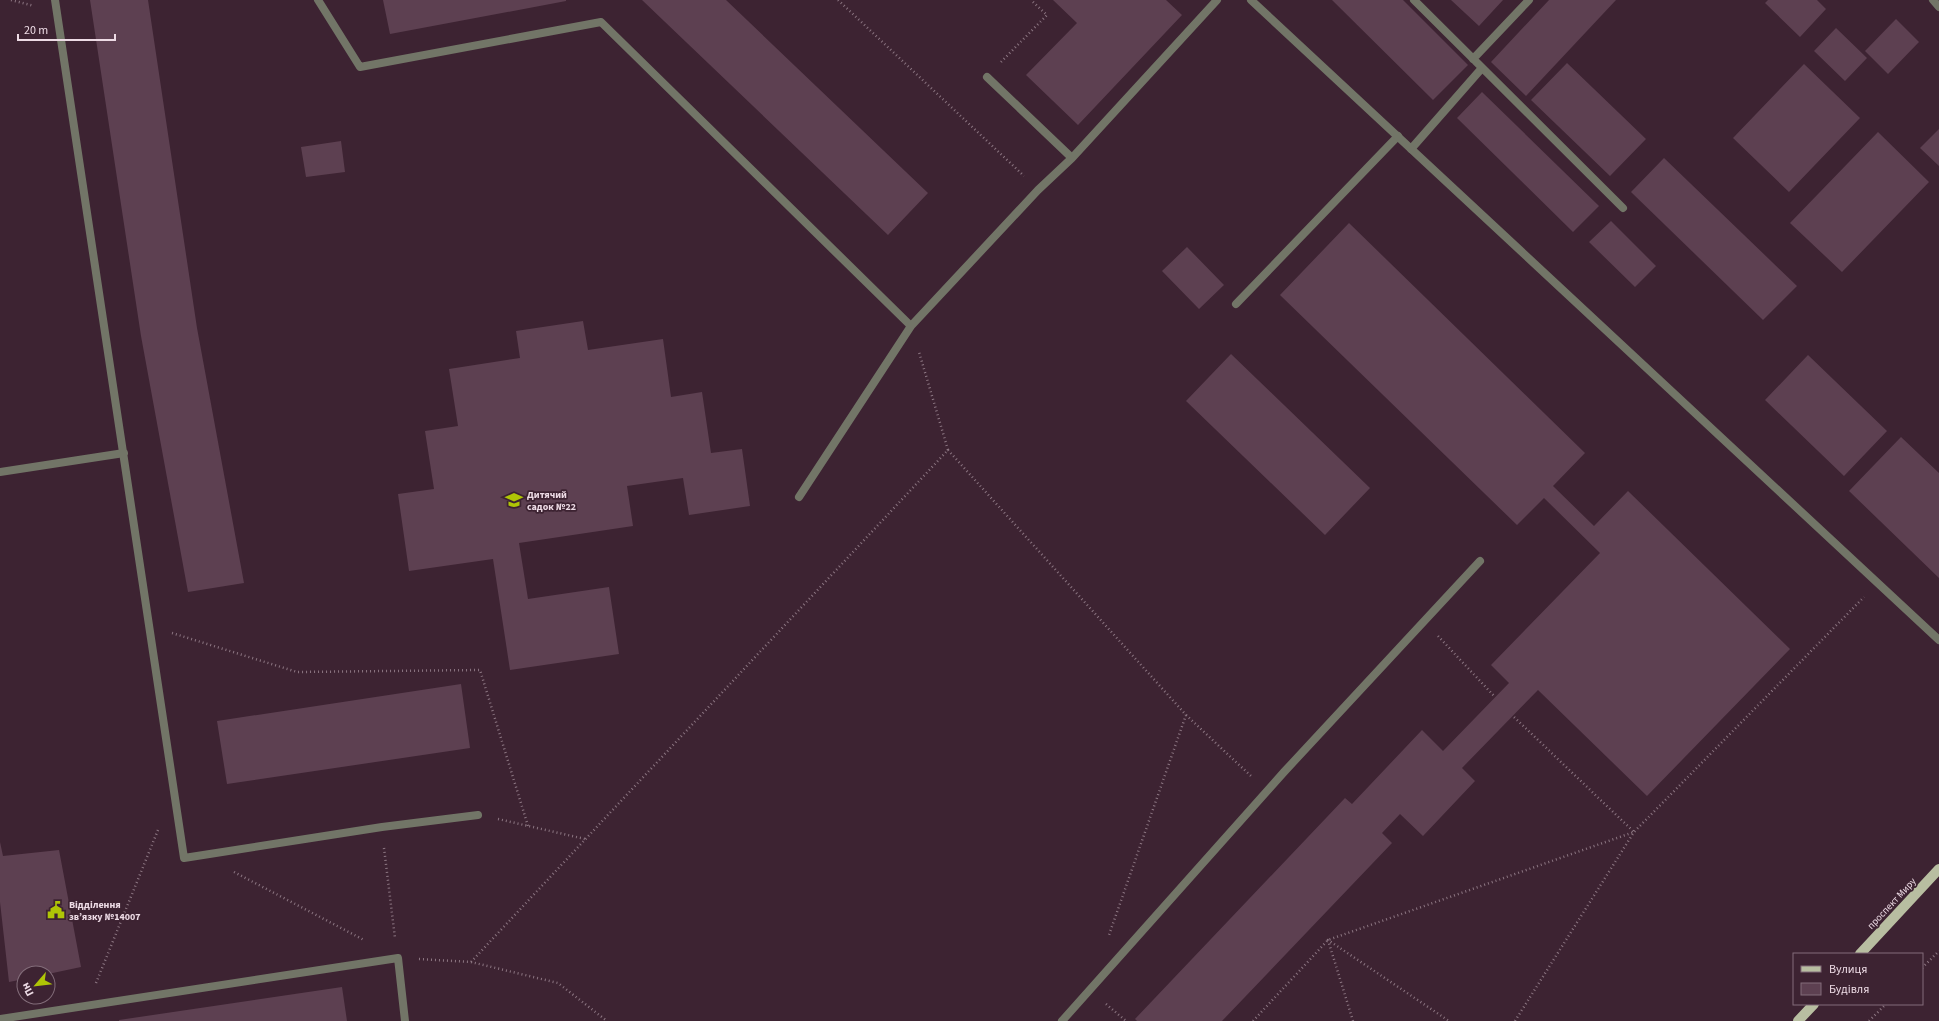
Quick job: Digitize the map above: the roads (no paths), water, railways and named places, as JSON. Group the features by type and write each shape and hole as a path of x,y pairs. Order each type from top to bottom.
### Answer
{"main road":[{"name":"проспект Миру","path":"1861,953 1939,869"},
{"path":"1798,1021 1813,1005"}],"street":[{"path":"55,0 184,858 382,827 478,815"},
{"path":"318,0 360,67 601,22 911,326"},
{"path":"799,497 911,326 1038,190 1072,158 1217,0"},
{"path":"1251,0 1939,640"},
{"path":"1414,0 1623,208"},
{"path":"1473,59 1529,0"},
{"path":"1933,0 1939,7"},
{"path":"1411,149 1482,68"},
{"path":"987,77 1072,158"},
{"path":"1236,304 1398,136"},
{"path":"0,472 124,453"},
{"path":"1062,1021 1267,791 1480,561"},
{"path":"0,1019 398,958 405,1021"}],"place":[{"name":"Дитячий садок №22","path":"514,500"},
{"name":"Відділення зв’язку №14007","path":"56,910"}]}
